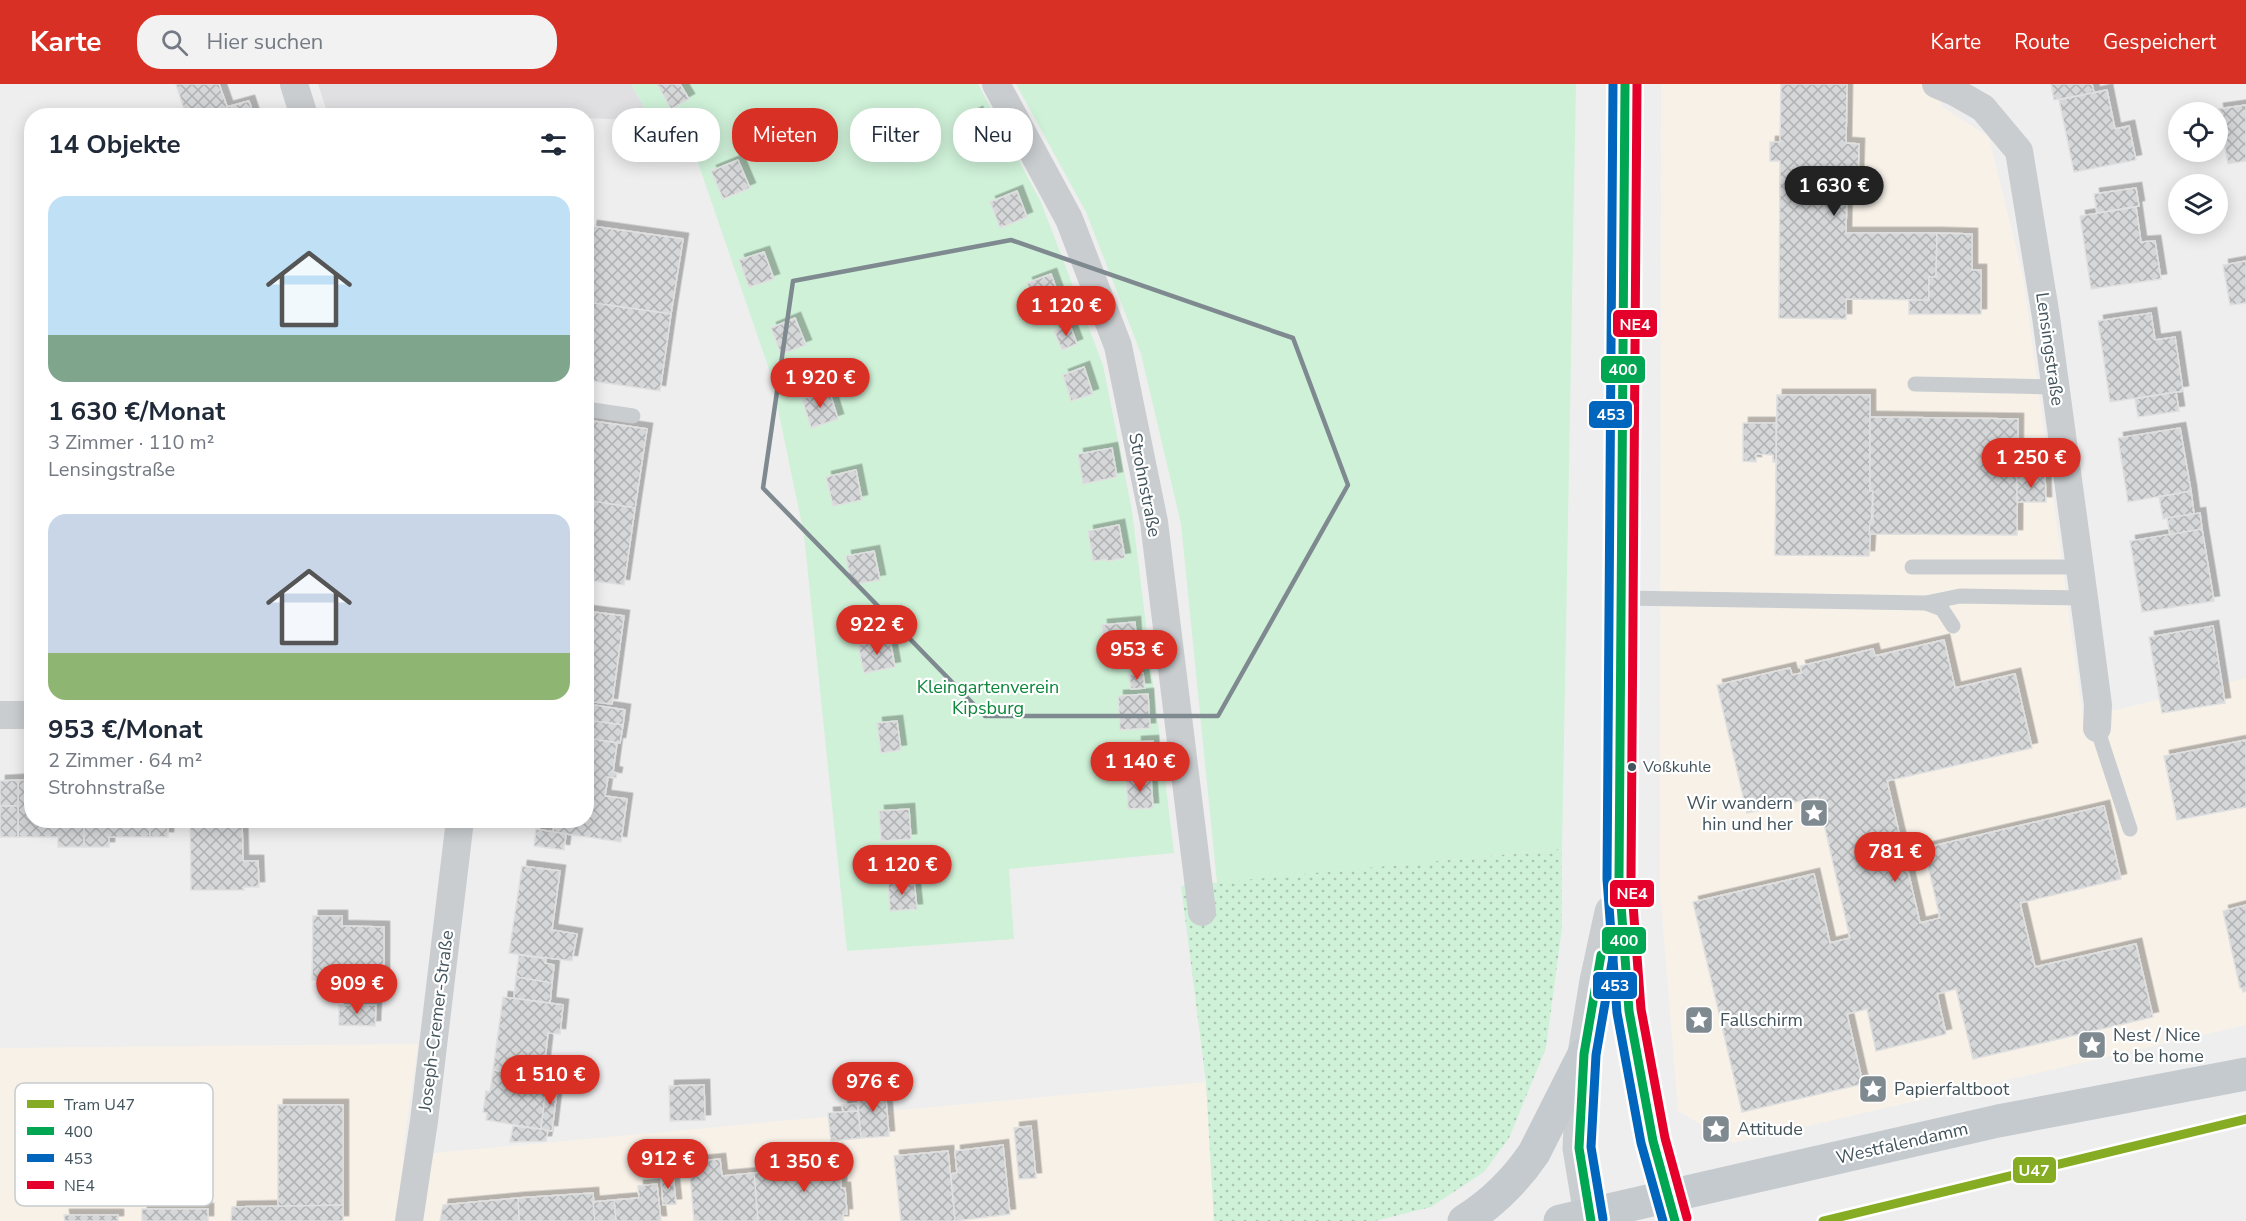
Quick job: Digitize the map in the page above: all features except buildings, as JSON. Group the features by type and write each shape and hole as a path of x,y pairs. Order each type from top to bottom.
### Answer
{"main road":[{"path":"1625,84 1619,878 1629,1011 1653,1141 1672,1209"},
{"path":"1580,1219 1579,1148 1584,1054 1596,981 1619,878"},
{"path":"1464,1221 1501,1194 1524,1167 1534,1153 1584,1054"},
{"name":"Westfalendamm","path":"1580,1219 1672,1209 1998,1121 2246,1074"}],"street":[{"path":"294,84 302,108"},
{"name":"Strohnstraße","path":"996,84 1069,219 1118,346 1154,522 1202,912"},
{"name":"Lensingstraße","path":"1936,84 1983,108 2019,151 2084,598 2098,705 2097,728"},
{"path":"0,715 24,715"},
{"name":"Joseph-Cremer-Straße","path":"409,1221 424,1121 459,828"}],"lane":[{"path":"1915,384 2055,387"},
{"path":"594,410 633,416"},
{"path":"1912,567 2079,567"},
{"path":"1621,598 1926,603 1960,596 2084,598"},
{"path":"1926,603 1942,609 1953,626"},
{"path":"2097,728 2130,829"}],"highlighted area":[{"path":"1011,240 1293,338 1348,485 1218,716 985,716 763,488 793,281"}],"shaded area":[{"path":"318,84 631,84 645,108 612,108 612,119 594,118 594,108 326,108"},
{"path":"1661,84 1940,84 1941,106 1989,137 2023,276 2083,718 2246,678 2246,1025 1733,1143 1678,1111 1660,890"},
{"path":"418,1044 402,1156 1206,1082 1214,1221 0,1221 0,1048"}],"green space":[{"name":"Kleingartenverein Kipsburg","path":"631,84 978,84 991,108 953,108 953,162 1020,162 1041,202 1103,365 1132,511 1174,853 1009,869 1014,939 847,951 804,535 771,375 698,162 720,162 720,108 645,108"},
{"path":"1016,84 1576,84 1562,849 1217,883 1181,524 1141,354 1086,212 1033,115 1033,108 1029,108"},
{"path":"1562,849 1562,928 1546,1048 1509,1138 1484,1172 1431,1207 1375,1221 1214,1221 1206,1082 1181,886"}],"tram line":[{"name":"U47","path":"1823,1221 2246,1119"}],"transit line":[{"name":"453","path":"1613,84 1607,879 1617,1013 1641,1143 1663,1221"},
{"name":"400","path":"1625,84 1619,878 1629,1011 1653,1141 1675,1221"},
{"name":"NE4","path":"1637,84 1631,878 1641,1009 1665,1138 1687,1218"},
{"name":"400","path":"1591,1221 1579,1148 1584,1054 1601,955"},
{"name":"453","path":"1603,1219 1591,1147 1596,1055 1613,957"}],"place":[{"name":"Voßkuhle","path":"1632,767"},
{"name":"Wir wandern hin und her","path":"1814,813"},
{"name":"Fallschirm","path":"1699,1020"},
{"name":"Nest / Nice to be home","path":"2092,1045"},
{"name":"Papierfaltboot","path":"1873,1089"},
{"name":"Attitude","path":"1716,1129"}]}
